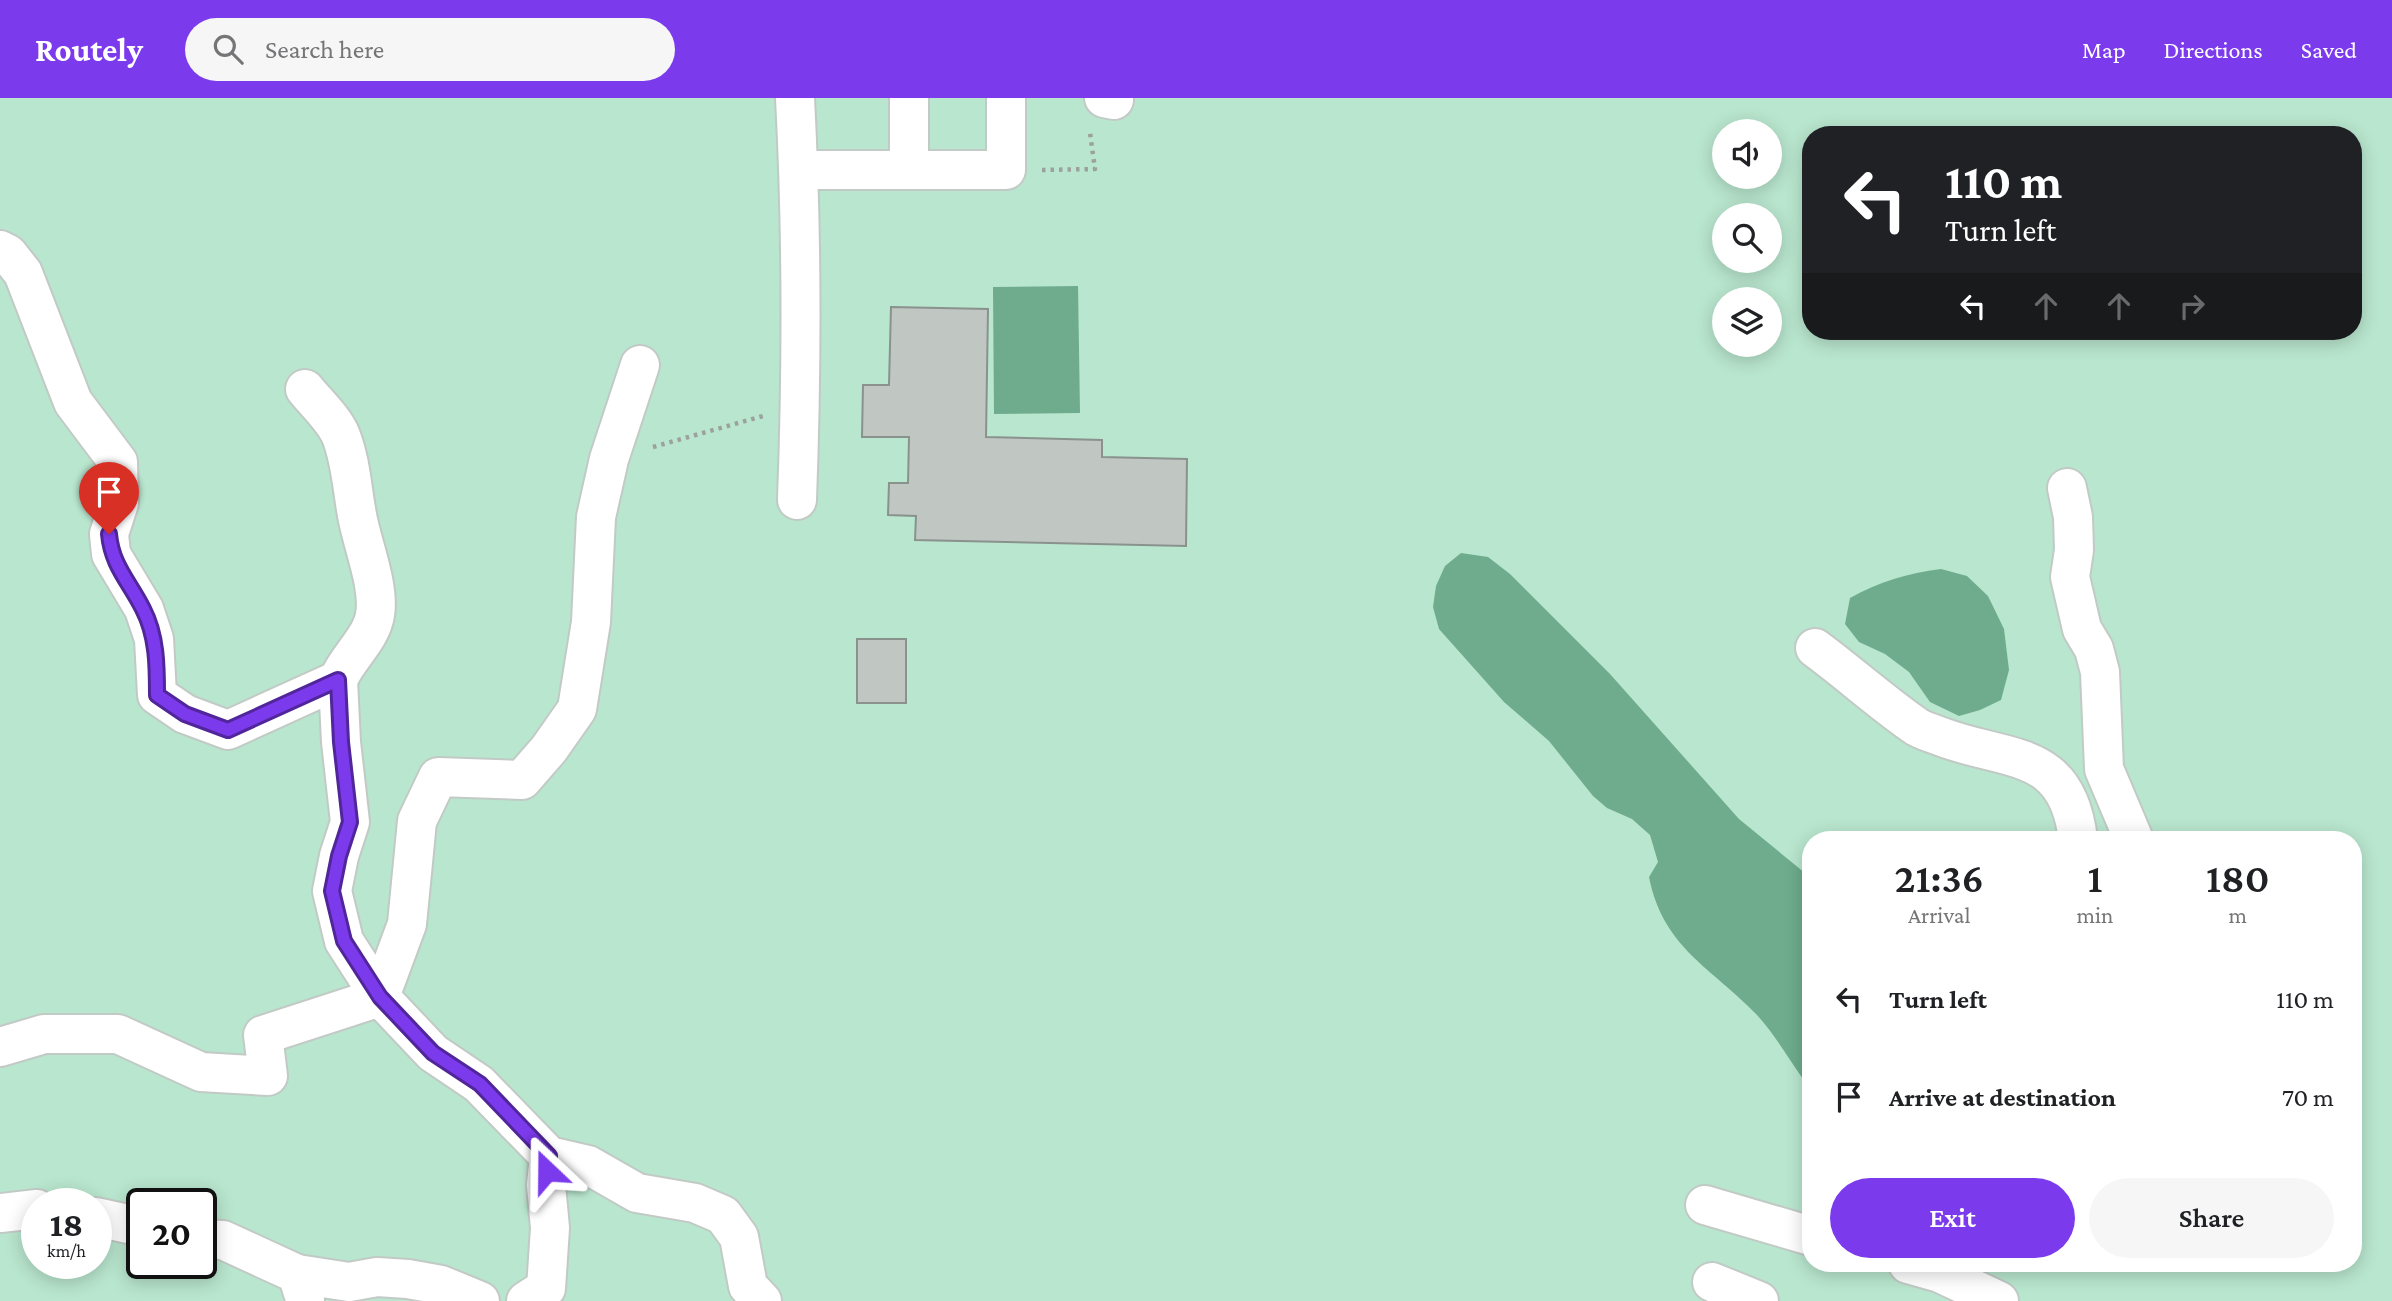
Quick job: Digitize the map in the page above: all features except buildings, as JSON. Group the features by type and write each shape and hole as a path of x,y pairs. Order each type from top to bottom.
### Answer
{"lane":[{"path":"795,98 799,170 800,404 797,500"},
{"path":"909,98 909,170"},
{"path":"799,170 1006,170 1006,98"},
{"path":"0,250 8,254 23,273 73,402 118,462 119,503 109,534 111,554 144,610 154,639 157,695 185,714 228,730 338,680"},
{"path":"380,997 407,924 417,821 438,777 523,780 577,709 591,622 596,517 608,459 640,365"},
{"path":"305,389 340,433 351,471 357,514 375,596 375,617 363,642 345,663 338,680 341,742 350,822 332,891 344,941 380,997 433,1053 480,1084 549,1156 588,1165 636,1193 695,1203 723,1215 739,1237 748,1286 762,1301"},
{"path":"2067,488 2073,517 2074,550 2070,577 2082,629 2094,649 2100,673 2104,769 2130,831"},
{"path":"1815,648 1919,728 1958,743 2000,752 2039,765 2064,792 2076,820 2077,831"},
{"path":"0,1047 44,1034 118,1034 201,1072 268,1076 263,1035 380,997"},
{"path":"526,1301 546,1288 550,1228 546,1185 549,1156"},
{"path":"1704,1205 1802,1233"},
{"path":"0,1213 21,1211"},
{"path":"217,1240 223,1240 301,1287 377,1277 408,1279 435,1293 480,1301"},
{"path":"1936,1272 1999,1301"},
{"path":"1712,1282 1759,1301"}],"path":[{"path":"1006,170 1095,169 1102,106"},
{"path":"608,459 800,404"}],"shaded area":[{"path":"0,98 2392,98 2392,1301 0,1301"},
{"path":"1078,286 1080,413 994,414 993,287"},
{"path":"1461,553 1488,557 1510,574 1610,674 1739,819 1802,871 1802,1077 1757,1015 1691,955 1665,922 1649,877 1658,862 1650,835 1632,819 1607,808 1593,796 1549,741 1504,702 1439,629 1433,607 1436,586 1445,566"},
{"path":"1941,569 1967,576 1988,596 2004,629 2009,670 2001,700 1959,716 1930,702 1909,672 1885,654 1859,642 1845,624 1850,598 1894,579"}],"route":[{"path":"109,534 111,554 144,610 154,639 157,695 185,714 228,730 338,680 341,742 350,822 332,891 344,941 380,997 433,1053 480,1084 549,1156 547,1171"}]}
